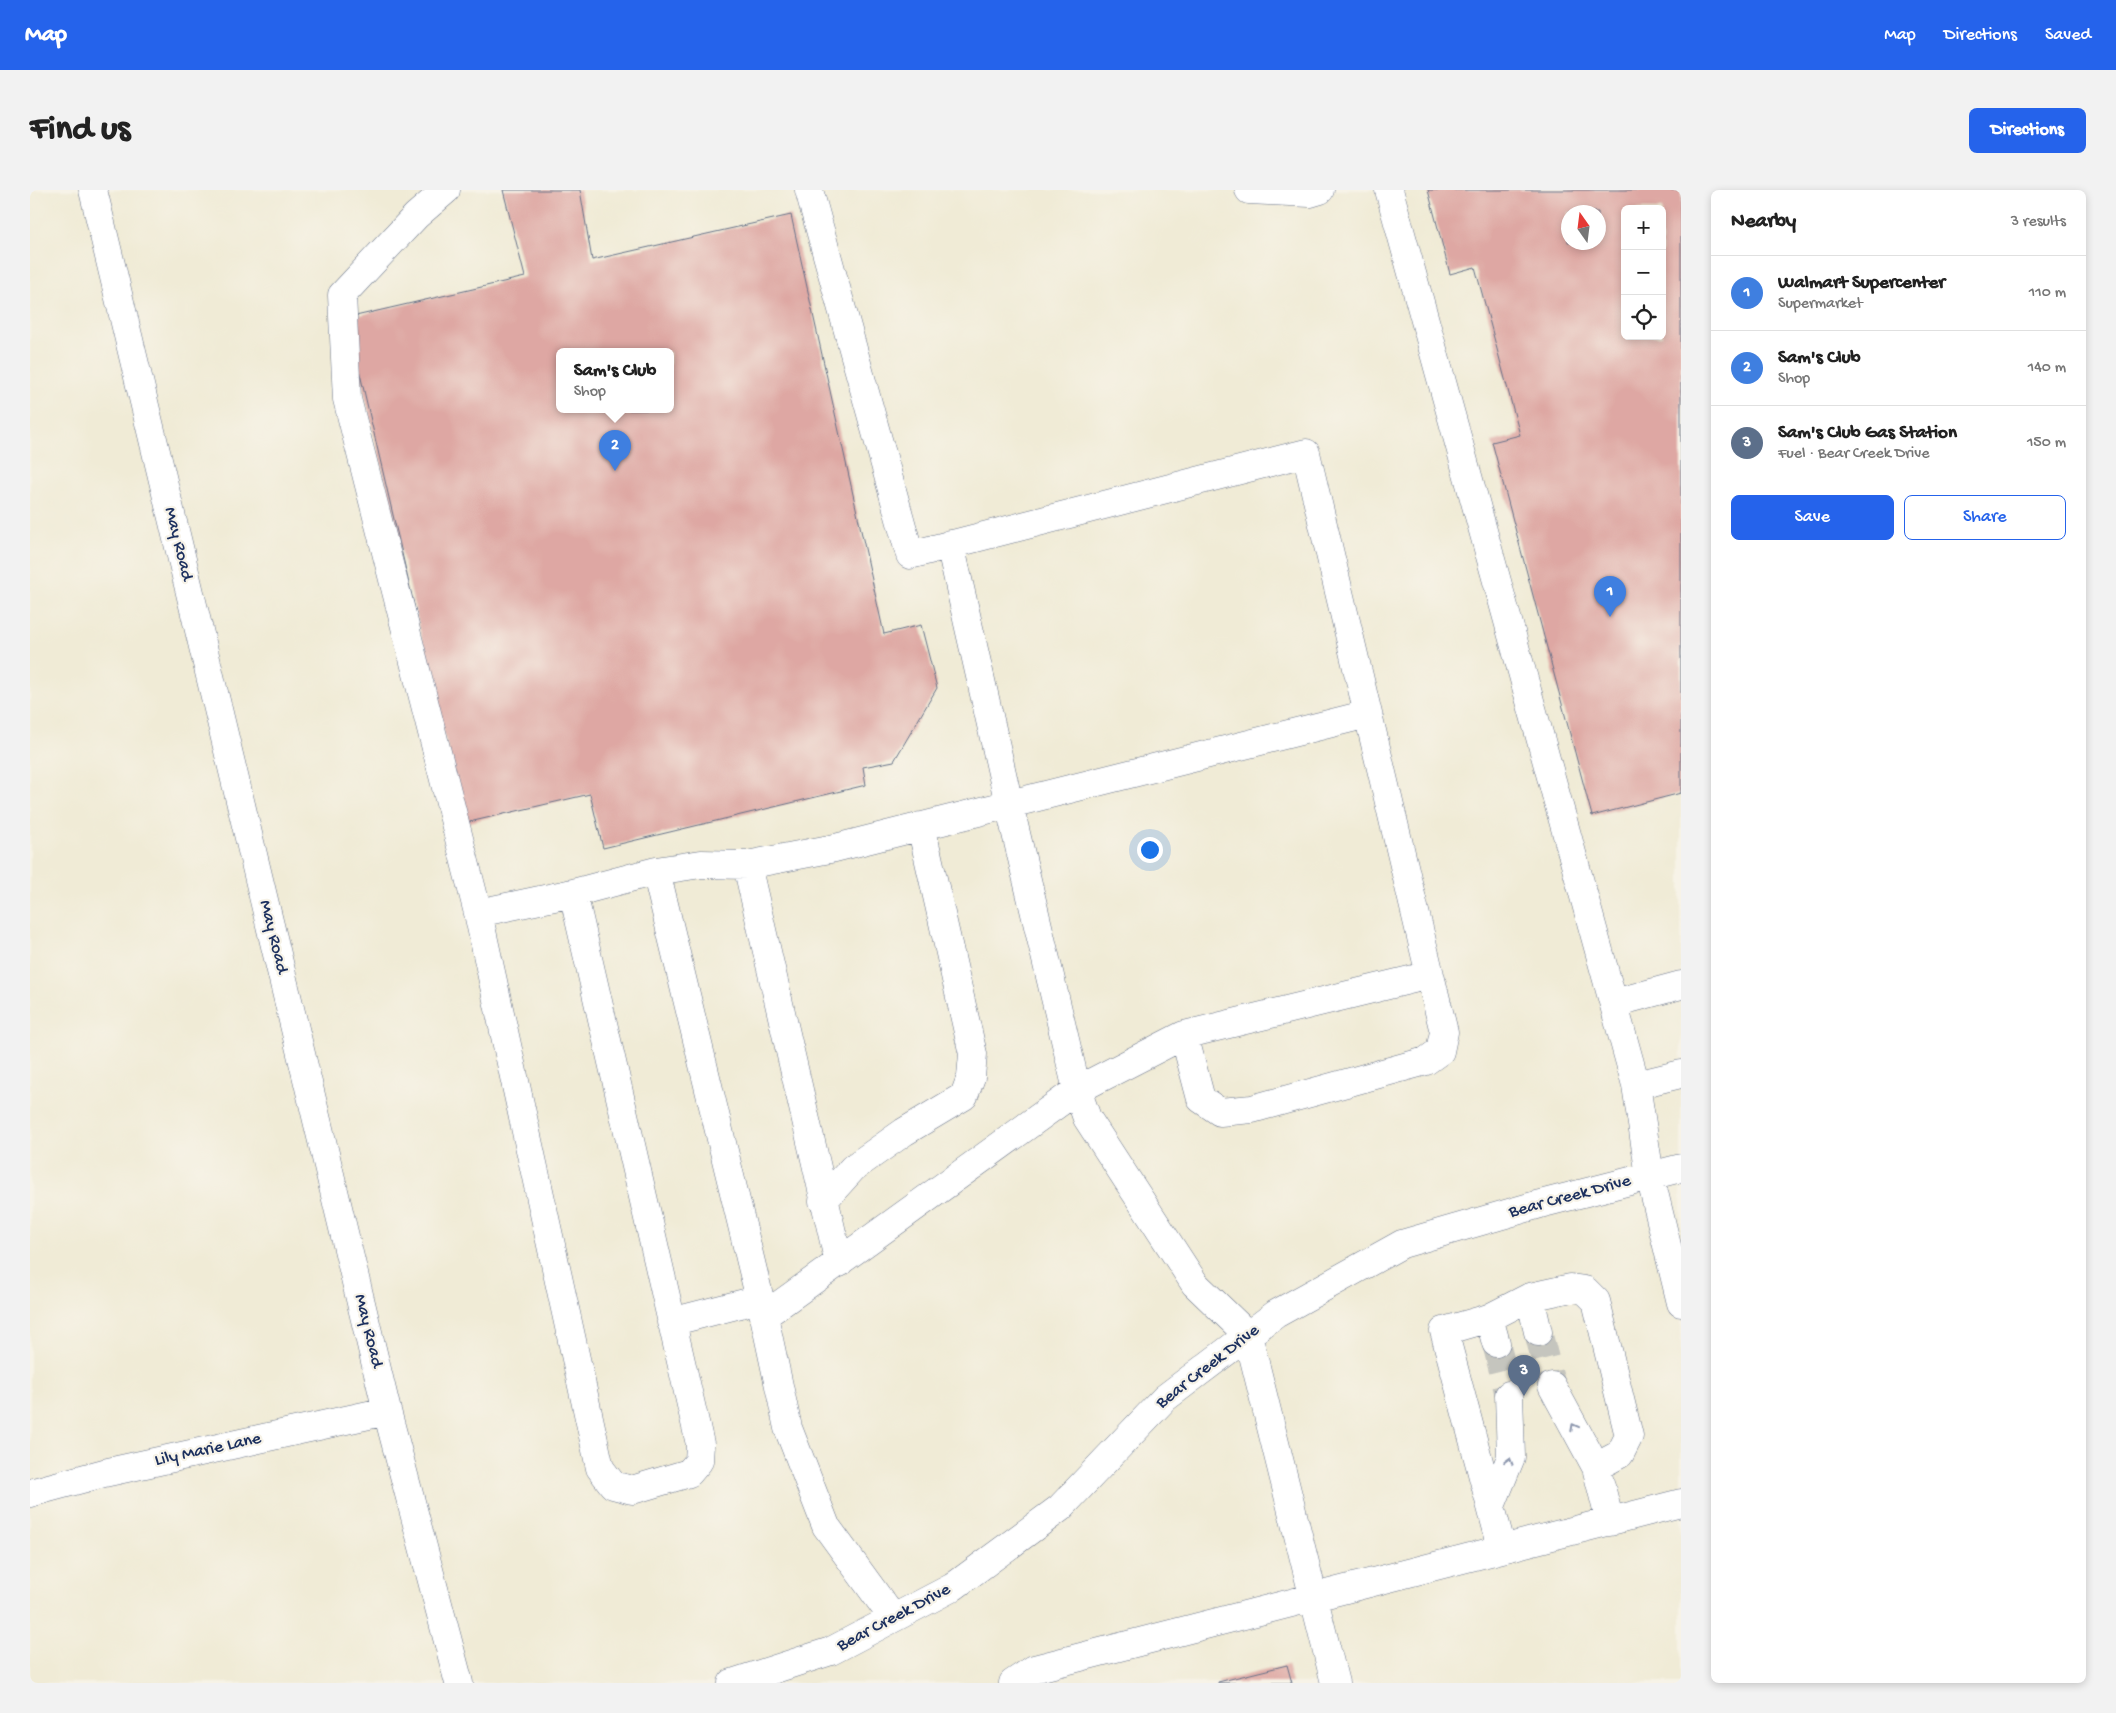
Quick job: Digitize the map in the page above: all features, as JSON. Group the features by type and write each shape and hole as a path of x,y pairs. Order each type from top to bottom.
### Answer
{"street":[{"name":"May Road","path":"93,190 388,1411 460,1683"},
{"path":"446,190 416,216 342,295 347,399 478,913 600,1468 613,1485 632,1490 689,1473 699,1461 700,1444 573,893"},
{"path":"809,190 910,556 950,544 1306,453 1444,1032 1440,1051 1426,1062 1252,1109 1220,1112 1201,1099 1184,1035"},
{"path":"1249,190 1310,193 1320,190"},
{"path":"1389,190 1636,1085 1650,1176 1681,1304"},
{"path":"950,544 1077,1090 1087,1118 1196,1284 1248,1335 1335,1683"},
{"path":"478,913 573,893 656,871 701,864 747,865 835,848 1368,714"},
{"path":"823,1201 854,1168 904,1132 964,1096 971,1077 973,1054 921,826"},
{"path":"747,865 839,1264"},
{"path":"656,871 762,1308 788,1428 826,1526 893,1618"},
{"path":"671,1322 762,1308 839,1264 1077,1090 1184,1035 1430,975"},
{"path":"1614,1003 1681,986"},
{"path":"1636,1085 1681,1074"},
{"name":"Bear Creek Drive","path":"732,1683 831,1651 954,1587 1060,1508 1165,1398 1276,1314 1402,1244 1540,1204 1681,1168"},
{"path":"1502,1548 1444,1331 1493,1330 1530,1298 1571,1288 1586,1290 1596,1301 1630,1436 1620,1454 1596,1467"},
{"path":"1530,1298 1538,1332"},
{"path":"1552,1386 1596,1467 1610,1522"},
{"path":"1491,1506 1511,1457 1509,1395"},
{"name":"Lily Marie Lane","path":"30,1493 104,1473 388,1411"},
{"path":"1013,1683 1034,1669 1312,1596 1681,1503"}],"building":[{"path":"503,190 580,190 592,260 791,215 884,634 921,625 937,688 894,761 863,767 866,785 603,848 590,794 465,823 347,318 525,277"},
{"path":"1428,190 1681,190 1681,793 1592,816 1492,442 1520,435 1475,267 1450,274"},
{"path":"1287,1665 1292,1683 1218,1683 1218,1682"}],"tunnel":[{"path":"1538,1332 1552,1386"},
{"path":"1496,1343 1509,1395"}],"place":[{"name":"Sam's Club","path":"615,471"},
{"name":"Walmart Supercenter","path":"1610,617"},
{"name":"Sam's Club Gas Station","path":"1524,1396"}]}
